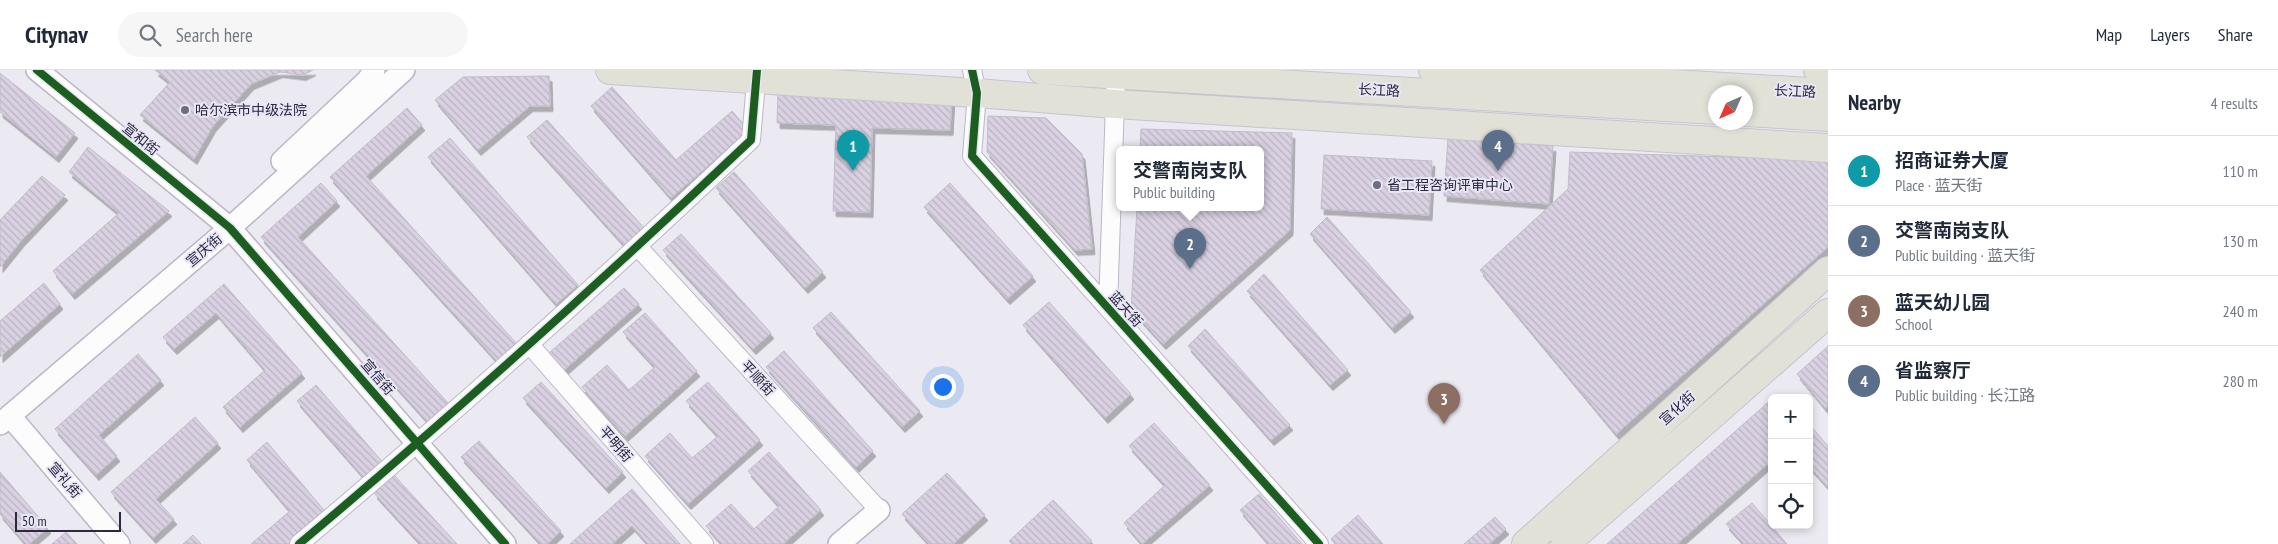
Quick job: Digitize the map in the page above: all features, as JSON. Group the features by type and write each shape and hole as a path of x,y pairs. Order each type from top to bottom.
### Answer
{"main road":[{"path":"610,70 974,82 1115,104 1828,148"},
{"name":"长江路","path":"1042,70 1708,110"},
{"name":"长江路","path":"1433,70 1620,76 1828,93"},
{"path":"1818,70 1828,71"},
{"name":"长江路","path":"1753,112 1828,117"},
{"name":"宣化街","path":"1526,544 1828,272"},
{"name":"宣化街","path":"1565,544 1828,313"}],"street":[{"name":"宣和街","path":"37,70 225,224"},
{"path":"225,224 368,80 374,70"},
{"name":"宣庆街","path":"3,416 404,70"},
{"path":"299,544 419,443 638,247 751,140 756,74"},
{"path":"1108,307 1116,74"},
{"name":"蓝天街","path":"974,82 972,156 1318,544"},
{"name":"宣信街","path":"225,224 419,443 505,544"},
{"name":"平顺街","path":"638,247 879,510"},
{"name":"平明街","path":"528,344 704,544"},
{"name":"宣礼街","path":"3,416 120,544"},
{"path":"839,544 879,510"}],"building":[{"name":"哈尔滨市中级法院","path":"155,70 313,70 303,75 280,72 251,84 213,126 194,159 140,115 170,82"},
{"path":"0,73 75,133 56,157 0,112"},
{"path":"549,76 550,106 530,106 478,150 435,100 463,77"},
{"path":"612,87 676,160 732,111 749,130 671,198 591,106"},
{"path":"778,89 952,95 950,130 872,128 870,212 833,211 836,125 777,123"},
{"path":"407,108 422,125 366,176 517,344 497,361 330,177"},
{"path":"988,116 1046,118 1082,154 1092,249 1075,250 987,152"},
{"path":"547,120 645,229 626,247 527,137"},
{"path":"1141,129 1292,133 1290,230 1163,344 1131,309 1137,211 1264,211 1264,146 1140,146"},
{"path":"450,138 578,285 556,304 428,157"},
{"path":"1448,138 1553,146 1549,204 1444,196"},
{"path":"88,147 169,211 72,294 53,271 119,213 69,172"},
{"path":"1570,152 1828,160 1828,247 1616,434 1480,270 1568,189"},
{"name":"省工程咨询评审中心","path":"1324,155 1432,161 1429,215 1321,209"},
{"path":"734,172 823,272 805,288 716,188"},
{"path":"42,176 65,195 21,241 0,267 0,220"},
{"path":"321,183 337,201 298,237 449,404 429,423 261,237"},
{"path":"950,183 1033,276 1007,299 924,207"},
{"path":"1327,217 1411,312 1392,328 1310,234"},
{"path":"681,234 771,333 753,349 663,250"},
{"path":"1264,274 1348,370 1330,385 1247,291"},
{"path":"44,283 60,304 0,357 0,321"},
{"path":"224,284 302,373 240,427 223,407 265,370 216,313 174,349 163,337"},
{"path":"624,288 639,304 564,370 549,353"},
{"path":"1049,302 1131,394 1105,418 1023,325"},
{"path":"831,312 920,411 902,427 813,328"},
{"path":"645,313 697,371 625,436 582,387 607,365 629,390 655,367 623,332"},
{"path":"1205,329 1290,425 1271,440 1188,346"},
{"path":"1828,346 1828,406 1825,408 1797,374"},
{"path":"784,351 873,451 856,467 766,367"},
{"path":"138,354 161,380 99,435 117,456 96,475 55,429"},
{"path":"541,382 623,472 606,488 523,398"},
{"path":"708,382 760,440 688,504 645,456 670,433 692,458 718,436 686,401"},
{"path":"316,385 386,466 368,482 297,401"},
{"path":"1768,403 1768,464 1677,544 1607,544"},
{"path":"195,417 218,443 156,499 174,519 153,538 111,492"},
{"path":"1154,423 1210,485 1142,544 1124,523 1165,485 1129,446"},
{"path":"1813,429 1828,446 1828,487 1813,470"},
{"path":"479,441 561,531 547,544 541,544 461,457"},
{"path":"267,442 328,515 294,544 251,544 290,511 247,460"},
{"path":"769,452 821,510 783,544 722,544 706,526 731,504 754,529 779,506 748,471"},
{"path":"0,472 48,528 29,544 26,544 0,514"},
{"path":"947,473 985,515 953,544 929,544 902,514"},
{"path":"394,475 457,544 421,544 374,493"},
{"path":"632,489 680,544 648,544 632,526 612,544 570,544"},
{"path":"1259,494 1302,544 1269,544 1240,510"},
{"path":"1053,500 1092,541 1088,544 1012,544 1009,541"},
{"path":"1752,503 1768,522 1768,529 1774,529 1787,544 1744,544 1726,524"},
{"path":"1358,515 1383,544 1335,544 1331,539"},
{"path":"1495,517 1506,529 1489,544 1464,544"},
{"path":"66,532 77,544 52,544"},
{"path":"193,535 201,544 183,544"}],"cycle path":[{"path":"37,70 230,228 505,544"},
{"path":"299,544 528,345 751,140 757,70"},
{"path":"972,70 977,93 972,156 1319,544"}],"place":[{"name":"哈尔滨市中级法院","path":"185,110"},
{"name":"招商证券大厦","path":"853,171"},
{"name":"省监察厅","path":"1498,171"},
{"name":"省工程咨询评审中心","path":"1377,185"},
{"name":"交警南岗支队","path":"1190,269"},
{"name":"蓝天幼儿园","path":"1444,424"}]}
